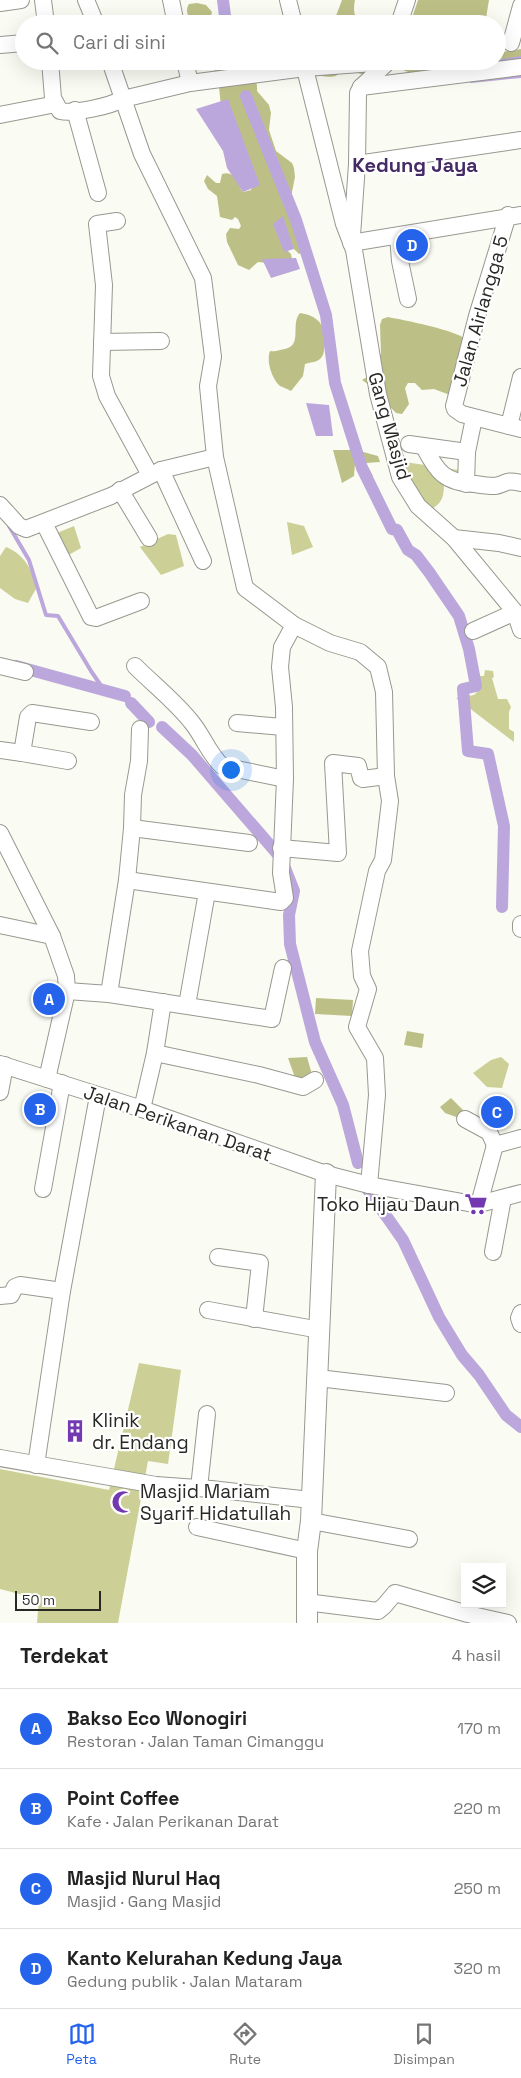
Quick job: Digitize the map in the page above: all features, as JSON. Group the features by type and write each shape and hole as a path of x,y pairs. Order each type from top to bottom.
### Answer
{"main road":[{"path":"307,1623 307,1551 311,1521 326,1174"}],"street":[{"path":"0,3 20,0"},
{"path":"43,0 45,15"},
{"path":"86,0 92,15"},
{"path":"171,0 174,15"},
{"path":"288,0 292,15"},
{"path":"403,15 407,0"},
{"path":"510,44 521,6"},
{"path":"0,45 15,44"},
{"path":"506,69 521,67"},
{"path":"51,70 55,101 60,111 114,104 124,99 190,83 268,70"},
{"path":"113,70 142,154 203,278 213,357 208,386 215,457 246,588 294,624 330,643 360,652 378,667 384,692 386,776 390,801 383,860 377,871 360,950 362,976 368,989 357,1027 376,1058 378,1095 369,1185"},
{"path":"187,70 190,83"},
{"path":"306,70 344,224 351,243"},
{"path":"351,243 357,164 358,93 361,87 379,70"},
{"path":"395,70 403,81"},
{"path":"361,87 496,70"},
{"path":"0,108 55,101"},
{"path":"0,115 55,101"},
{"path":"75,110 98,193"},
{"path":"357,164 521,140"},
{"path":"351,243 515,215"},
{"name":"Jalan Airlangga 5","path":"474,418 459,413 454,407 477,316 515,215"},
{"path":"117,221 97,224 104,285 101,376 107,396 155,472 203,561"},
{"path":"398,236 400,261 408,299"},
{"name":"Gang Masjid","path":"351,243 378,394 400,477 418,506 454,538 515,612 521,630"},
{"path":"102,342 161,341"},
{"path":"466,484 467,452 474,418 515,428 521,377"},
{"path":"467,452 417,446 446,478 466,484 496,486 509,480 521,483"},
{"path":"0,505 22,528 44,523 111,496 155,472 215,457"},
{"path":"120,490 149,538"},
{"path":"44,523 91,617 96,618 141,602"},
{"path":"454,538 499,543 521,548"},
{"path":"473,631 515,612"},
{"path":"127,880 280,902 285,898 281,873 285,779 280,656 282,647 294,624"},
{"path":"0,666 25,672"},
{"path":"135,666 192,723 215,759 222,766 285,779"},
{"path":"22,753 28,717 32,713 92,722"},
{"path":"237,723 283,728"},
{"path":"109,994 127,880 133,795 140,761 140,729"},
{"path":"0,750 68,761"},
{"path":"281,852 338,853 333,763 358,766 361,778 363,779 386,776"},
{"path":"132,828 249,843"},
{"path":"0,834 52,936 66,976 67,991 43,1190"},
{"path":"188,1005 207,892"},
{"path":"521,924 521,929"},
{"path":"0,925 52,936"},
{"path":"67,991 109,994 188,1005 272,1020 283,968"},
{"path":"142,1109 155,1053 163,1002"},
{"path":"155,1053 259,1075 303,1087 315,1080"},
{"path":"0,1092 2,1065"},
{"name":"Jalan Perikanan Darat","path":"2,1065 142,1109 326,1174 369,1185 479,1204"},
{"path":"36,1465 62,1291 98,1096"},
{"path":"465,1119 489,1132 495,1145 479,1204 521,1193"},
{"path":"495,1145 521,1138"},
{"path":"493,1252 503,1198"},
{"path":"218,1257 260,1263 254,1319"},
{"path":"0,1296 9,1296 15,1286 20,1285 62,1291"},
{"path":"208,1310 320,1330"},
{"path":"521,1313 519,1318 521,1324"},
{"path":"318,1378 446,1393"},
{"path":"199,1488 207,1414"},
{"path":"0,1458 144,1484 311,1500"},
{"path":"311,1521 409,1538"},
{"path":"197,1527 307,1551"},
{"path":"306,1602 378,1611 395,1593 468,1614 508,1623"}],"green space":[{"path":"342,0 355,0 355,15 336,15"},
{"path":"418,0 489,0 486,15 413,15"},
{"path":"189,4 206,5 212,12 211,15 188,15 187,10"},
{"path":"521,49 521,68 506,69 506,52"},
{"path":"215,70 248,70 256,81 257,91 269,105 271,113 269,130 276,151 292,163 294,168 295,177 291,197 295,211 301,217 299,231 305,246 302,253 299,254 294,249 285,248 291,254 292,259 267,263 258,262 249,270 238,265 227,242 226,234 230,228 239,229 241,226 235,217 232,220 220,217 217,196 208,189 204,181 207,175 216,183 220,183 222,174 226,173 235,178 243,192 251,190 252,187 221,106 219,87 214,73"},
{"path":"314,70 342,70 336,76 326,77"},
{"path":"357,70 387,70 375,79 358,73"},
{"path":"403,70 485,70 413,74"},
{"path":"300,313 318,320 325,335 324,352 320,359 305,364 303,376 291,391 280,386 274,379 270,370 269,355 270,351 285,349 294,343 297,318"},
{"path":"388,317 441,329 465,339 450,395 434,389 422,390 415,383 408,383 405,388 409,404 402,414 396,413 362,380 367,377 368,365 381,354 380,325 382,319"},
{"path":"333,450 356,450 378,456 380,462 366,463 373,476 362,481 362,468 356,451 354,476 342,483"},
{"path":"398,461 465,471 444,483 442,499 423,514"},
{"path":"287,522 304,526 313,547 292,555"},
{"path":"74,526 81,548 65,557 57,533"},
{"path":"168,534 176,535 184,566 161,575 140,547"},
{"path":"6,547 23,558 35,580 37,587 28,603 15,599 0,588 0,556"},
{"path":"485,670 493,671 494,677 492,678 498,699 507,699 511,707 509,712 509,729 514,732 514,742 456,698 474,695 480,689 478,676 484,676"},
{"path":"316,998 353,1000 352,1016 315,1014"},
{"path":"407,1031 424,1034 422,1048 404,1045"},
{"path":"307,1057 313,1078 297,1083 288,1058"},
{"path":"501,1057 509,1064 502,1088 487,1087 473,1073 491,1060"},
{"path":"451,1098 466,1113 459,1118 445,1113 440,1107"},
{"path":"139,1363 181,1370 168,1464 148,1461 118,1623 37,1623 39,1599 0,1589 0,1469 109,1490"}],"shaded area":[{"path":"228,99 260,185 243,192 227,168 223,151 196,109"},
{"path":"283,216 294,249 284,252 273,224"},
{"path":"296,258 300,269 271,278 262,259"},
{"path":"306,403 329,405 333,436 316,436"}],"waterway":[{"path":"223,0 225,15"},
{"path":"506,60 521,58"},
{"path":"471,81 521,76"},
{"path":"246,96 296,220 326,315 335,383 362,468 392,529 397,530 408,550 416,555 459,616 469,649 476,686 463,689 468,751 488,754 504,826 502,907"},
{"path":"9,526 29,560 46,615 58,616 104,690"},
{"path":"16,666 125,696"},
{"path":"131,703 149,722"},
{"path":"162,727 192,755 281,858 294,891 289,915 290,944 315,1042 343,1105 358,1163"},
{"path":"368,1190 403,1240 439,1317 462,1355 479,1375 506,1415 521,1427"}],"place":[{"name":"Kanto Kelurahan Kedung Jaya","path":"412,245"},
{"name":"Bakso Eco Wonogiri","path":"49,999"},
{"name":"Point Coffee","path":"40,1109"},
{"name":"Masjid Nurul Haq","path":"497,1112"},
{"name":"Toko Hijau Daun","path":"476,1204"},
{"name":"Klinik dr. Endang","path":"75,1431"},
{"name":"Masjid Mariam Syarif Hidatullah","path":"123,1502"}],"district":[{"name":"Kedung Jaya","path":"415,165"}]}
